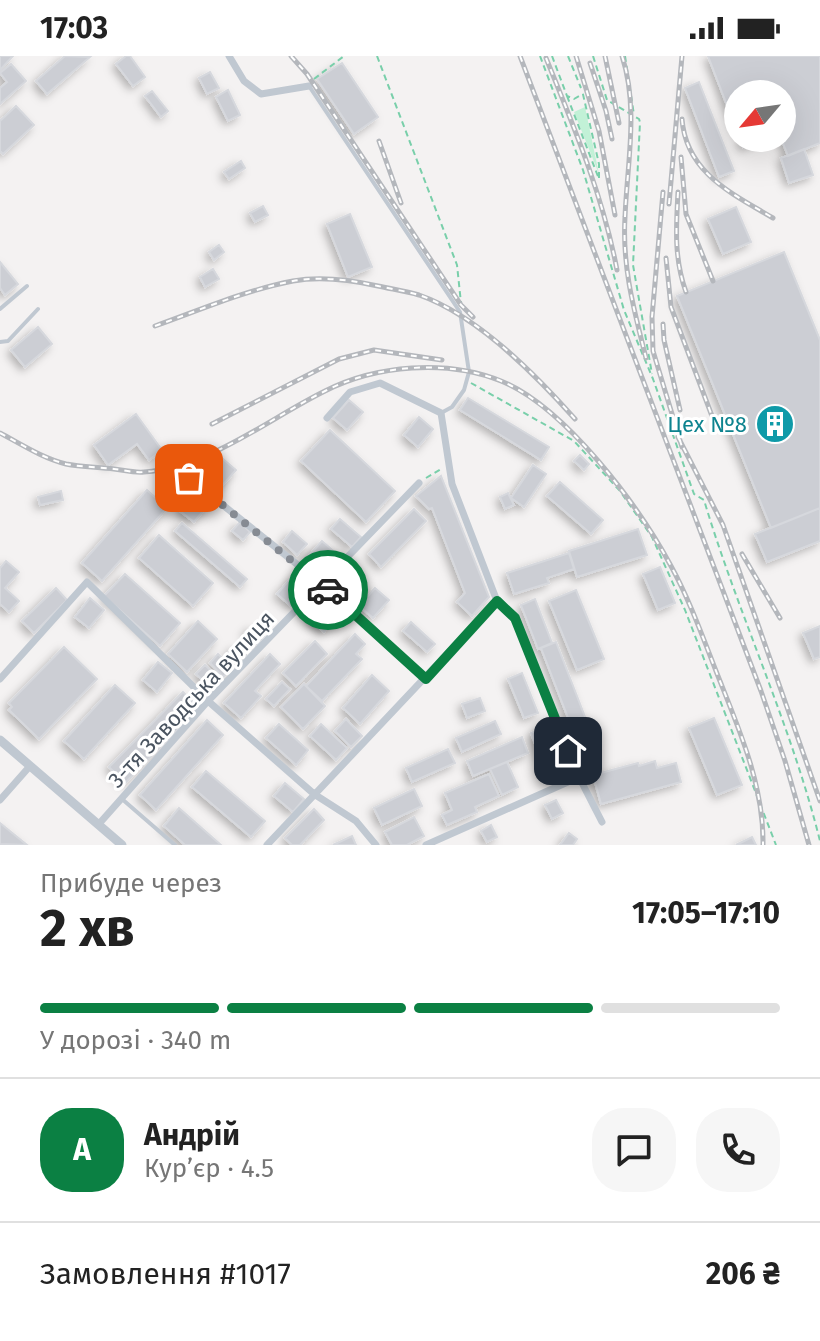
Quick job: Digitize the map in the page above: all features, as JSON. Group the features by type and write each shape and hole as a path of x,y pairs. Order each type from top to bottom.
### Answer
{"street":[{"path":"229,56 244,81 261,94 309,86"},
{"path":"327,418 350,392 380,383 441,413 452,484 497,601 515,618 579,777 602,822"},
{"path":"189,478 323,585 426,679"},
{"name":"3-тя Заводська вулиця","path":"98,825 208,701 419,483"},
{"path":"0,679 87,582 208,701 314,794 356,821 376,845"},
{"path":"267,845 497,601"},
{"path":"0,740 122,845"},
{"path":"0,800 30,766"},
{"path":"426,845 579,777"}],"lane":[{"path":"309,86 460,312 469,372 464,390 452,407 441,413"},
{"path":"0,309 27,286"},
{"path":"0,342 8,341 38,309"},
{"path":"122,799 175,845"}],"path":[{"path":"309,86 315,77 344,56"},
{"path":"377,56 457,265 462,300 460,312"},
{"path":"540,56 583,170 624,310 653,379 694,494 704,500 806,790 820,841"},
{"path":"552,56 594,170 601,179 582,90 568,56"},
{"path":"593,56 607,100 640,122 633,265 653,379"},
{"path":"625,56 634,116"},
{"path":"567,96 577,99 582,90"},
{"path":"467,380 574,441 620,491 652,537 685,610 776,845"},
{"path":"419,483 449,466"}],"green space":[{"path":"585,107 599,174 574,112"}],"building":[{"path":"0,56 13,56 0,70"},
{"path":"65,56 90,57 47,94 36,81"},
{"path":"130,56 145,77 133,86 116,64"},
{"path":"708,56 820,56 820,143 788,156 786,152 796,152 796,80 724,80 724,98"},
{"path":"342,63 378,117 354,134 317,79"},
{"path":"11,64 26,81 0,104 0,88 7,82 0,73"},
{"path":"210,72 219,88 207,94 199,78"},
{"path":"699,82 734,171 719,177 685,88"},
{"path":"228,90 240,115 228,121 216,97"},
{"path":"152,91 168,111 161,117 145,96"},
{"path":"16,106 34,125 3,154 0,151 0,121"},
{"path":"804,149 813,175 789,183 781,158"},
{"path":"241,161 245,168 229,179 224,172"},
{"path":"263,206 268,215 255,222 250,213"},
{"path":"736,207 751,242 723,254 708,219"},
{"path":"350,214 372,267 348,277 327,224"},
{"path":"219,245 224,252 214,260 209,252"},
{"name":"Цех №8","path":"784,252 820,340 820,508 771,528 677,296"},
{"path":"0,262 18,284 5,295 0,288"},
{"path":"213,269 219,279 205,287 200,277"},
{"path":"38,327 52,344 25,367 11,350"},
{"path":"468,398 549,447 541,460 460,410"},
{"path":"349,400 363,412 347,430 333,418"},
{"path":"136,414 162,450 149,460 137,444 108,465 94,445"},
{"path":"419,417 433,429 418,447 404,435"},
{"path":"330,430 395,491 366,522 301,461"},
{"path":"580,455 589,464 584,470 574,461"},
{"path":"222,458 236,470 220,488 206,476"},
{"path":"533,465 546,474 524,507 511,498"},
{"path":"441,476 489,597 472,616 457,602 465,593 432,508 429,509 416,496"},
{"path":"560,482 603,520 591,534 547,496"},
{"path":"147,490 167,508 102,581 82,563"},
{"path":"61,491 63,500 40,505 38,497"},
{"path":"195,492 209,504 194,522 180,511"},
{"path":"508,493 514,505 505,509 500,497"},
{"path":"820,508 820,541 767,562 755,534"},
{"path":"414,509 426,521 381,567 369,554"},
{"path":"340,519 361,537 352,547 331,529"},
{"path":"240,522 250,532 243,540 232,531"},
{"path":"182,523 247,579 240,587 175,531"},
{"path":"638,529 647,555 577,577 569,551"},
{"path":"292,531 307,544 297,555 283,542"},
{"path":"159,535 213,583 193,606 139,558"},
{"path":"322,541 336,553 320,571 306,559"},
{"path":"569,553 574,569 547,578 549,583 514,594 507,573"},
{"path":"6,561 19,572 5,588 19,601 9,612 0,604 0,568"},
{"path":"660,567 675,603 658,610 643,574"},
{"path":"125,574 180,623 160,646 104,596"},
{"path":"293,576 306,588 291,606 277,594"},
{"path":"56,588 67,600 34,633 22,621"},
{"path":"375,588 389,600 373,618 359,606"},
{"path":"576,590 604,659 577,670 549,601"},
{"path":"90,598 104,610 89,628 75,617"},
{"path":"535,599 552,643 538,649 521,605"},
{"path":"325,602 339,613 324,632 310,620"},
{"path":"198,621 217,639 187,672 168,654"},
{"path":"411,622 435,644 427,652 403,631"},
{"path":"252,626 264,636 257,644 245,633"},
{"path":"820,626 820,657 814,659 803,633"},
{"path":"355,634 365,644 356,654 362,659 322,701 306,686"},
{"path":"315,641 327,654 296,686 283,673"},
{"path":"556,642 599,753 584,759 541,648"},
{"path":"235,646 246,655 238,663 228,653"},
{"path":"64,647 97,679 39,739 9,710 12,707 9,703"},
{"path":"218,654 232,668 223,677 210,663"},
{"path":"270,654 280,664 255,691 261,696 241,718 224,703"},
{"path":"158,662 172,673 157,692 143,680"},
{"path":"205,665 221,680 212,689 196,674"},
{"path":"522,673 538,713 524,718 508,679"},
{"path":"372,675 389,691 360,724 343,708"},
{"path":"282,682 290,689 274,706 266,699"},
{"path":"304,684 325,706 303,729 281,707"},
{"path":"115,685 135,703 84,759 64,741"},
{"path":"183,692 199,708 125,783 109,767"},
{"path":"480,698 485,711 467,718 462,704"},
{"path":"714,718 742,785 717,795 689,728"},
{"path":"346,719 362,736 351,747 335,731"},
{"path":"207,720 223,735 156,810 140,795"},
{"path":"495,721 501,734 462,752 456,738"},
{"path":"279,724 308,750 296,765 266,738"},
{"path":"321,724 347,748 336,760 310,736"},
{"path":"544,728 561,771 547,776 531,733"},
{"path":"522,737 528,753 473,776 467,761"},
{"path":"448,749 455,763 412,782 406,768"},
{"path":"655,761 657,768 676,763 681,782 601,804 593,775"},
{"path":"507,762 518,787 502,795 490,769"},
{"path":"206,771 265,821 251,837 192,787"},
{"path":"489,774 499,796 475,807 477,812 447,825 442,815 452,810 445,793"},
{"path":"285,783 304,799 293,812 274,796"},
{"path":"414,789 422,806 382,825 374,808"},
{"path":"556,800 563,813 552,819 545,805"},
{"path":"179,808 221,845 185,845 164,826"},
{"path":"314,809 324,820 300,845 292,845 285,838"},
{"path":"414,817 424,836 407,845 392,845 385,832"},
{"path":"0,823 27,845 0,844"},
{"path":"491,825 497,837 487,842 481,831"},
{"path":"569,833 577,839 573,845 560,845"},
{"path":"352,836 356,845 333,845"},
{"path":"752,837 756,845 736,845"}],"railway":[{"path":"291,56 307,74 461,305 473,317"},
{"path":"520,56 761,691 809,845"},
{"path":"576,56 599,131 615,215"},
{"path":"605,56 619,123"},
{"path":"622,56 631,116 625,253 646,358"},
{"path":"669,204 682,56"},
{"path":"546,58 596,189 617,270"},
{"path":"590,63 612,139"},
{"path":"682,119 685,138 702,168 728,190 773,218"},
{"path":"379,141 401,203"},
{"path":"681,157 686,214 713,281"},
{"path":"663,192 652,317 653,351 682,447"},
{"path":"678,192 676,231 686,292"},
{"path":"666,258 671,307 712,416"},
{"path":"155,326 241,295 304,280 347,280 409,292 441,304 483,331 542,383 575,419"},
{"path":"663,324 680,410"},
{"path":"212,424 339,359 374,350 442,360"},
{"path":"0,433 66,464 144,472 168,468 215,452 325,391 366,375 435,368 480,374 501,381 550,412 598,461 640,515 671,566 695,617 748,756 759,800 763,845"},
{"path":"678,437 723,525 820,801"},
{"path":"742,554 780,618"}],"way so far":[{"path":"189,478 328,590"}],"place":[{"name":"Цех №8","path":"775,424"}],"route":[{"path":"328,590 426,679 497,601 515,618 568,751"}]}
